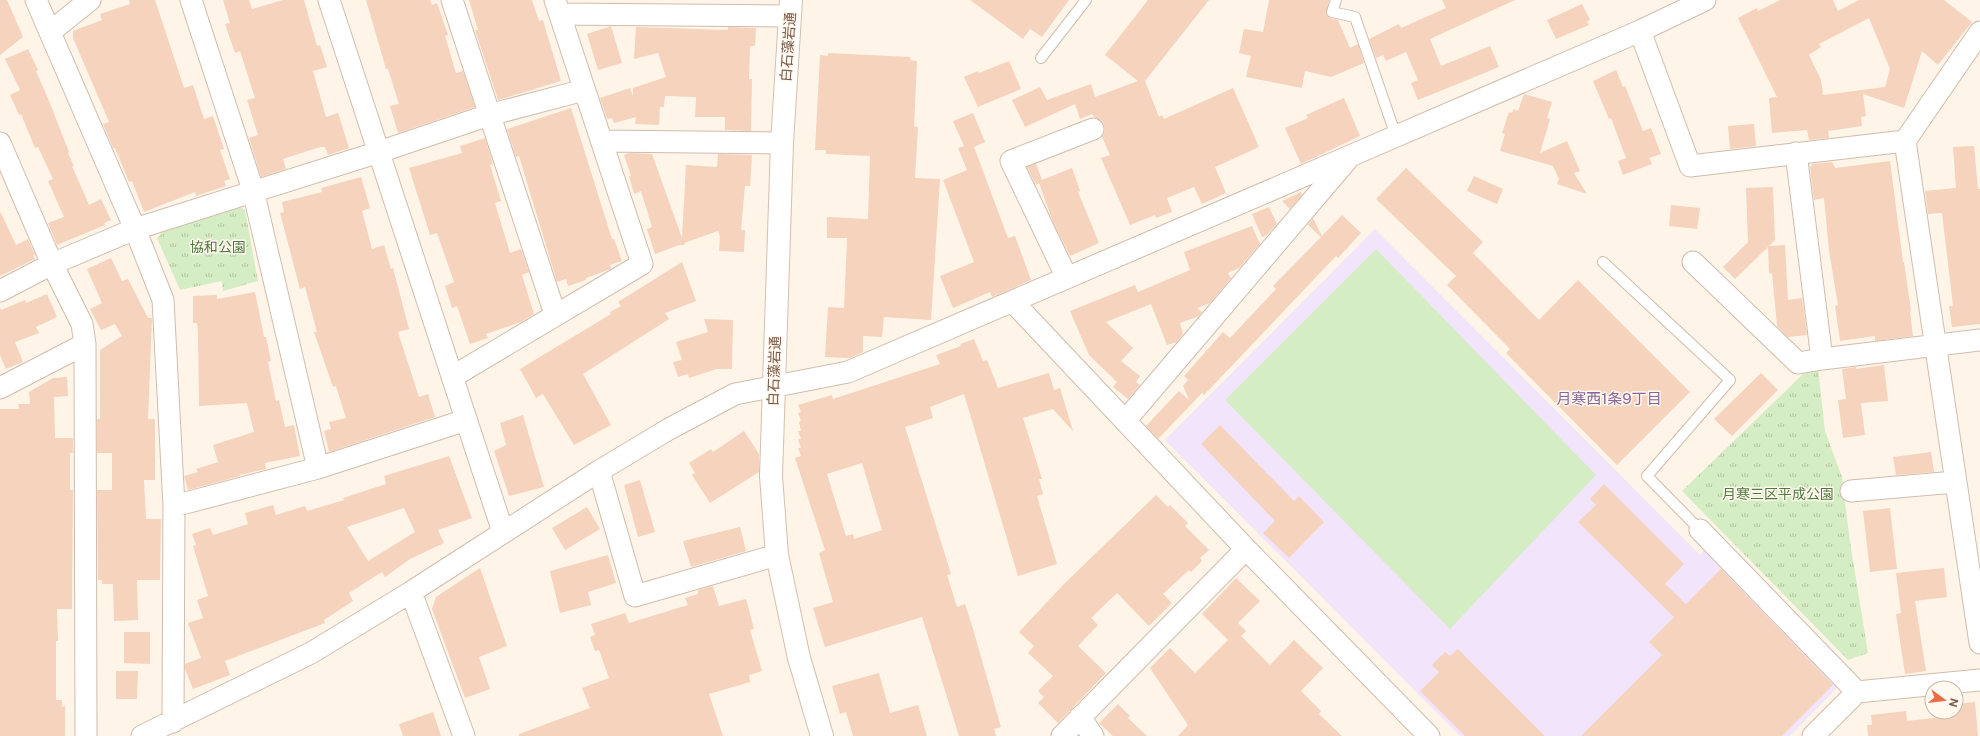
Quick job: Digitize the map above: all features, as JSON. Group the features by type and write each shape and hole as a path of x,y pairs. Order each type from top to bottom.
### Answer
{"main road":[{"name":"白石藻岩通","path":"790,8 782,143 772,476 777,555 799,658 822,736"}],"street":[{"path":"36,0 135,229 163,300 174,506 173,722"},
{"path":"50,32 90,0"},
{"path":"191,0 253,190 318,468"},
{"path":"329,0 503,532"},
{"path":"452,0 556,314"},
{"path":"142,736 311,653 411,592 599,471 669,429 735,394 848,372 1640,31 1705,0"},
{"path":"452,377 642,264 558,7 790,8"},
{"path":"1640,31 1690,166 1905,141"},
{"path":"1980,32 1905,141 1937,345 1955,482 1980,643"},
{"path":"0,291 52,264 135,229 253,190 379,152 489,115 584,90"},
{"path":"1067,278 1010,161 1093,129"},
{"path":"602,141 782,143"},
{"path":"0,143 6,174 82,324 85,344 86,736"},
{"path":"1796,153 1822,359"},
{"path":"1125,421 1350,156"},
{"path":"1693,262 1798,363 1980,340"},
{"path":"1013,302 1246,549 1429,736"},
{"path":"0,388 85,344"},
{"path":"174,506 318,468 466,420"},
{"path":"599,471 635,596 777,555"},
{"path":"1851,491 1955,482"},
{"path":"1700,530 1857,692"},
{"path":"1062,736 1246,549"},
{"path":"411,592 464,736"},
{"path":"1813,736 1857,692 1980,680"},
{"path":"1080,717 1094,736"}],"lane":[{"path":"1041,58 1086,0"},
{"path":"1336,0 1332,12 1355,17 1396,136"},
{"path":"1603,262 1730,380 1647,476 1700,530"}],"shaded area":[{"path":"1375,229 1700,555 1707,546 1842,683 1790,736 1460,736 1165,440"}],"green space":[{"name":"協和公園","path":"238,205 245,210 258,281 223,291 222,281 180,290 157,238 164,231"},
{"path":"1376,249 1596,475 1450,629 1225,400"},
{"name":"月寒三区平成公園","path":"1818,368 1825,431 1842,477 1850,542 1868,653 1848,660 1682,491 1803,374"}],"building":[{"path":"0,0 7,0 23,37 0,55"},
{"path":"129,0 155,0 184,88 193,85 204,119 213,116 224,149 220,150 230,179 224,181 226,186 196,196 195,192 144,212 132,181 129,182 103,124 109,122 73,38 73,31 102,20 100,14 130,4"},
{"path":"223,0 249,0 252,9 283,0 304,0 317,46 320,45 327,67 313,71 326,117 338,113 349,148 328,155 325,147 320,147 283,159 286,169 261,177 249,138 258,135 247,100 255,98 240,51 235,53 225,24 230,23"},
{"path":"366,0 430,0 432,5 437,3 448,35 445,36 456,73 463,71 475,107 398,133 390,106 399,104 388,69 386,69"},
{"path":"469,0 532,0 539,21 543,20 561,81 498,100 475,30 478,30"},
{"path":"970,0 1069,0 1042,37 1030,29 1023,39"},
{"path":"1148,0 1209,0 1145,81 1159,117 1162,115 1164,119 1233,88 1259,147 1215,167 1226,193 1202,204 1194,187 1167,198 1172,212 1156,218 1155,215 1130,225 1101,158 1110,155 1102,137 1105,130 1104,124 1101,120 1094,117 1092,114 1080,119 1075,104 1025,127 1012,100 1040,87 1047,100 1091,84 1095,97 1138,81 1105,55"},
{"path":"1269,0 1329,0 1326,14 1330,18 1338,20 1350,48 1358,44 1364,63 1331,77 1305,71 1302,88 1246,77 1251,56 1239,53 1244,29 1263,32"},
{"path":"1442,0 1515,0 1430,39 1441,66 1490,46 1499,67 1418,100 1411,83 1418,80 1406,52 1386,61 1383,55 1376,58 1369,39 1399,24 1401,28 1446,8"},
{"path":"1780,0 1833,0 1838,11 1859,0 1944,0 1972,22 1938,65 1922,51 1904,108 1863,94 1866,116 1861,117 1862,126 1828,131 1829,138 1809,140 1807,130 1772,133 1769,98 1777,97 1738,18 1757,8 1758,11","holes":["1869,18 1890,69 1885,87 1823,95 1821,80 1809,55 1821,47 1819,44"]},
{"path":"1582,4 1590,20 1587,21 1589,25 1556,39 1547,20"},
{"path":"611,26 622,63 598,70 587,34"},
{"path":"636,27 728,30 728,27 756,28 755,46 750,46 749,79 752,79 751,131 725,130 725,117 695,117 696,97 665,96 664,107 660,107 659,125 635,124 636,117 614,123 612,118 607,119 600,98 630,88 633,96 633,88 666,77 658,53 634,59"},
{"path":"28,49 38,70 36,71 69,152 68,153 74,166 72,166 89,205 101,199 111,220 104,223 105,225 57,245 48,223 64,217 48,181 53,179 38,147 35,148 21,114 19,115 10,95 20,90 5,59"},
{"path":"828,53 910,57 910,60 917,61 914,126 918,127 915,178 940,179 931,320 884,317 882,337 863,336 863,352 850,358 825,357 828,307 844,308 847,238 827,238 827,217 868,219 870,156 826,154 826,150 815,150 820,55 828,56"},
{"path":"1009,61 1021,89 978,107 964,77 978,71 979,73"},
{"path":"1616,70 1623,87 1625,86 1643,131 1651,128 1661,154 1649,158 1652,164 1623,175 1618,161 1626,158 1611,118 1609,119 1593,81"},
{"path":"1524,94 1552,102 1547,118 1550,119 1540,153 1567,141 1580,171 1574,173 1587,194 1557,184 1559,179 1553,166 1500,151 1505,134 1502,133 1509,112 1512,113 1514,109 1518,111"},
{"path":"1344,98 1360,136 1301,164 1285,128 1308,118 1306,115"},
{"path":"571,108 612,239 614,239 622,261 610,265 611,269 568,286 566,279 557,282 519,156 516,157 507,129"},
{"path":"973,113 985,142 974,147 1008,238 1015,236 1031,280 992,297 990,292 953,308 940,276 974,262 943,180 967,170 958,148 964,146 953,121"},
{"path":"1754,124 1756,146 1730,149 1728,126"},
{"path":"485,138 493,164 490,165 501,201 495,203 510,253 521,249 529,272 522,275 534,314 521,322 486,334 488,338 470,344 457,306 452,308 445,286 454,282 437,233 430,235 409,168 462,153 460,146"},
{"path":"1974,146 1978,189 1980,189 1980,324 1952,327 1949,306 1953,306 1942,213 1928,214 1925,191 1956,188 1953,147"},
{"path":"629,153 652,154 682,238 686,165 717,167 718,154 752,155 750,186 745,186 741,230 745,230 744,252 719,251 720,237 718,231 684,243 685,245 679,245 655,254 647,229 652,227 641,191 634,194 629,176 631,176 624,155"},
{"path":"1890,161 1911,311 1913,336 1875,341 1875,336 1840,341 1835,306 1838,305 1829,251 1824,198 1814,200 1810,167 1812,164 1832,162 1835,168"},
{"path":"1036,164 1042,180 1072,168 1080,191 1078,192 1099,243 1070,256 1053,222 1039,183 1036,185 1027,167"},
{"path":"1406,168 1483,242 1473,253 1539,320 1578,280 1690,392 1617,465 1506,353 1510,349 1447,285 1456,276 1376,199"},
{"path":"1474,176 1503,189 1497,204 1467,191"},
{"path":"361,177 370,208 362,211 372,249 384,245 391,269 393,268 409,329 398,332 419,397 428,394 435,417 329,452 324,431 331,429 329,422 346,418 336,386 333,387 314,332 317,332 305,287 300,289 280,213 284,212 282,202 322,192 321,188"},
{"path":"1773,187 1775,240 1769,246 1785,245 1788,300 1802,298 1807,335 1788,337 1777,326 1772,273 1769,274 1768,247 1735,279 1723,267 1748,242 1746,188"},
{"path":"1301,192 1302,195 1290,209 1282,201"},
{"path":"1671,205 1700,208 1697,229 1669,226"},
{"path":"1269,207 1277,224 1267,235 1262,237 1252,214"},
{"path":"0,211 16,245 28,239 35,255 33,255 35,259 0,276"},
{"path":"1342,215 1361,233 1338,258 1336,256 1204,395 1202,393 1158,439 1146,426 1179,391 1189,400 1183,386 1188,380 1184,376 1223,332 1230,338 1276,289 1273,286 1321,237 1308,225 1313,218 1322,236"},
{"path":"1252,226 1260,244 1239,268 1228,273 1231,278 1210,303 1197,308 1202,312 1199,316 1180,323 1183,334 1177,342 1167,345 1151,304 1106,322 1133,348 1121,361 1140,376 1136,382 1140,385 1128,399 1113,387 1117,382 1089,355 1070,311 1135,285 1138,292 1190,270 1184,252"},
{"path":"111,258 122,281 128,279 148,318 152,318 148,419 155,419 155,480 144,480 146,519 161,519 160,580 137,580 138,620 114,621 113,584 102,584 102,580 98,580 97,490 112,490 112,453 97,453 97,419 100,419 100,350 122,336 115,324 101,330 90,309 102,303 87,269"},
{"path":"682,262 696,301 665,313 669,319 583,374 611,425 574,445 543,394 536,398 520,369 611,314 610,312 621,306 618,302"},
{"path":"255,292 264,337 266,337 271,361 268,362 276,401 279,400 285,427 294,425 300,456 265,463 266,469 239,475 240,476 188,490 184,476 198,472 196,469 218,462 213,445 254,432 247,403 199,406 198,332 197,323 193,323 193,296 217,295 217,299"},
{"path":"47,294 57,317 36,327 39,333 15,342 23,362 6,369 0,355 0,307 1,310 25,300 26,303"},
{"path":"704,319 733,320 732,369 717,369 689,378 688,374 678,377 673,362 682,360 676,342 708,332"},
{"path":"974,339 983,361 987,360 998,388 1049,373 1054,390 1060,388 1073,431 1053,409 1023,418 1042,479 1039,479 1043,494 1037,496 1057,564 1018,576 964,394 930,407 933,418 905,427 951,574 947,575 957,607 965,604 973,629 1001,727 994,729 996,736 959,736 922,617 825,647 813,608 833,602 819,553 825,550 795,458 801,456 798,448 801,448 798,439 801,439 798,431 801,431 799,422 801,421 798,413 801,412 798,405 832,395 833,399 940,364 936,355 961,346 960,344","holes":["862,463 882,530 854,539 853,534 846,536 827,474"]},
{"path":"1884,365 1888,401 1861,403 1865,435 1843,438 1838,400 1846,399 1842,369 1856,367 1856,369"},
{"path":"1761,373 1778,390 1732,436 1714,419"},
{"path":"67,377 68,396 54,397 55,438 73,438 73,453 70,453 70,490 73,490 72,609 57,609 58,641 56,641 56,700 62,700 62,707 65,706 65,736 0,736 0,409 19,409 18,404 30,404 29,392 53,378"},
{"path":"523,415 544,487 509,496 494,451 506,445 500,423"},
{"path":"1220,425 1294,501 1299,496 1324,522 1289,558 1263,533 1275,521 1201,444"},
{"path":"744,431 759,454 759,472 710,503 692,475 695,473 689,463 711,449 713,452"},
{"path":"1931,452 1934,472 1896,475 1893,457"},
{"path":"449,456 472,518 438,530 444,543 410,559 385,577 382,572 349,593 353,601 324,620 325,623 225,661 230,675 193,689 185,669 185,664 201,658 188,623 203,618 197,600 208,596 193,546 196,545 192,534 210,528 213,535 248,524 245,513 273,505 276,515 305,506 307,511 344,500 343,498 386,484 384,476","holes":["404,508 415,532 368,561 347,527"]},
{"path":"640,480 655,532 638,537 624,485"},
{"path":"1604,484 1684,564 1665,584 1686,604 1721,569 1833,685 1782,736 1581,736 1662,655 1649,642 1674,617 1578,522 1596,505 1590,499"},
{"path":"1156,495 1168,507 1170,505 1188,523 1185,526 1209,550 1200,558 1202,561 1191,572 1189,570 1163,594 1172,603 1149,626 1117,593 1091,618 1098,625 1078,646 1106,673 1058,723 1038,703 1044,697 1038,691 1053,676 1028,653 1034,646 1019,632 1063,585"},
{"path":"587,507 600,529 565,550 552,528"},
{"path":"1890,508 1897,569 1870,572 1863,511"},
{"path":"740,527 746,551 691,567 683,541"},
{"path":"608,555 616,583 588,592 591,605 560,613 550,571"},
{"path":"480,568 507,646 479,657 490,689 465,698 432,609 436,597"},
{"path":"1944,568 1947,597 1915,601 1926,671 1905,674 1896,614 1901,613 1896,573"},
{"path":"1236,578 1260,601 1238,623 1246,631 1241,636 1270,665 1294,640 1323,668 1301,691 1321,711 1319,714 1342,736 1178,736 1188,725 1150,668 1170,648 1195,673 1228,640 1202,614"},
{"path":"713,586 719,606 746,599 754,629 750,630 762,671 749,675 750,682 709,694 723,736 519,736 519,734 590,708 582,688 609,678 599,650 595,651 590,637 595,635 591,624 625,613 629,623 688,605 685,598 698,594 698,590"},
{"path":"124,632 150,632 150,664 124,663"},
{"path":"1458,649 1545,736 1465,736 1420,691 1439,672 1432,665 1445,652 1450,656"},
{"path":"116,671 138,671 137,699 116,699"},
{"path":"879,673 890,713 918,705 927,736 853,736 846,712 840,714 832,686"},
{"path":"1975,702 1978,736 1868,736 1867,725 1872,725 1871,715 1906,711 1907,721 1924,719 1964,720 1964,703"},
{"path":"1118,704 1130,716 1128,718 1147,736 1113,736 1099,723"},
{"path":"433,712 441,736 403,736 399,724"}],"district":[{"name":"月寒西1条9丁目","path":"1609,399"}]}
